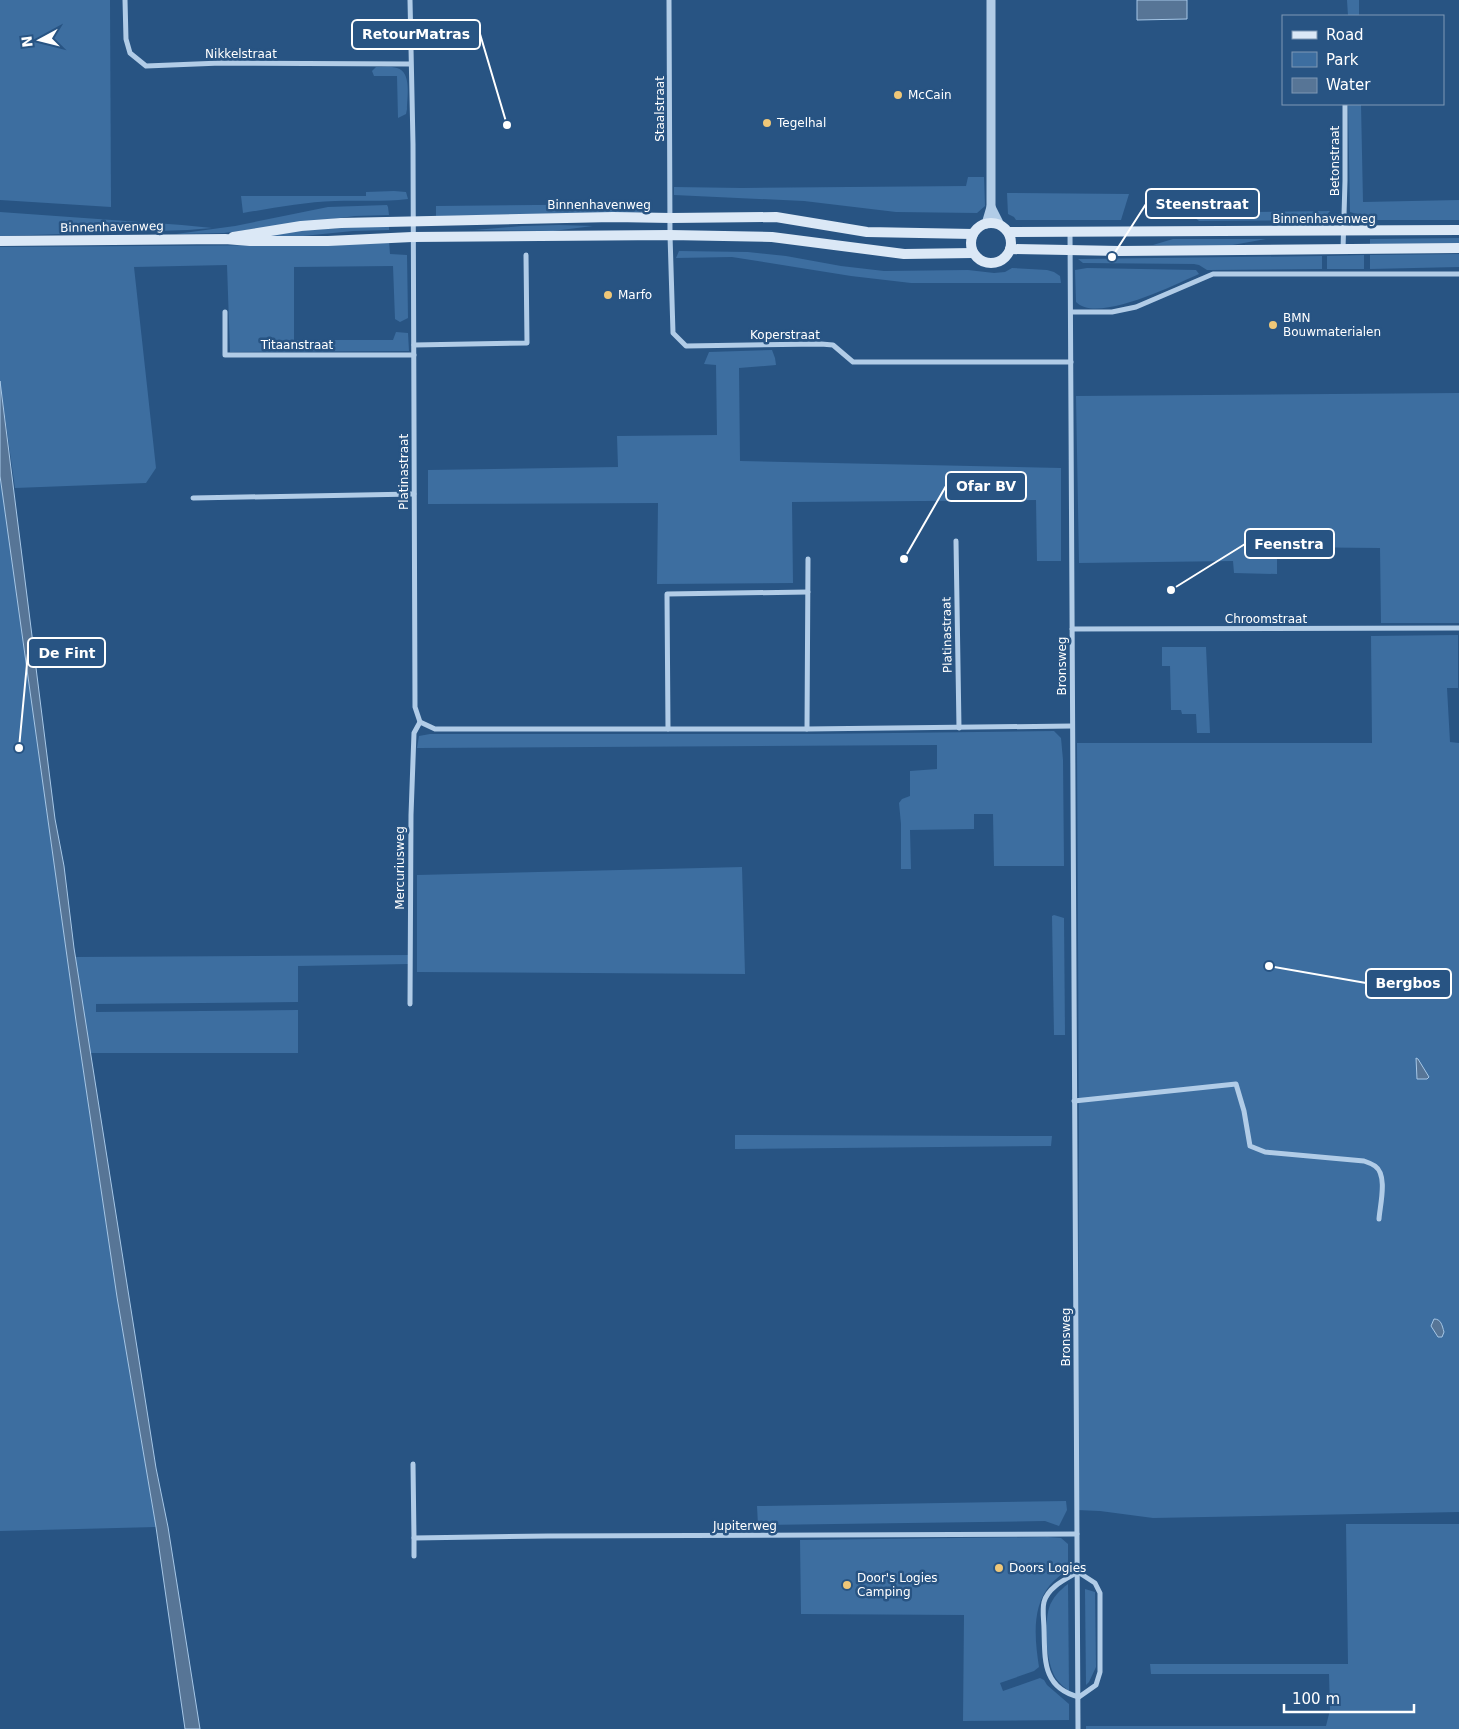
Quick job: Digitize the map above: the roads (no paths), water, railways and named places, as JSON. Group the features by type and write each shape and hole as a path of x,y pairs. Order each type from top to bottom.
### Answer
{"main road":[{"name":"Binnenhavenweg","path":"225,239 249,233 341,223 613,216 670,218 776,217 867,232 973,234"},
{"path":"986,224 1000,225 1008,232 1011,242 1010,249 1003,261 992,264 978,259 973,253 971,240 973,234 986,224"},
{"name":"Binnenhavenweg","path":"1008,232 1459,230"},
{"name":"Binnenhavenweg","path":"0,241 225,239 319,241 412,236 670,234 772,237 904,254 973,253"},
{"path":"1010,249 1070,251 1459,248"}],"street":[{"name":"Nikkelstraat","path":"125,0 126,39 130,53 146,66 220,63 410,64"},
{"path":"410,0 413,144 412,221"},
{"name":"Staalstraat","path":"669,0 670,218"},
{"path":"986,224 991,206 991,0"},
{"name":"Betonstraat","path":"1343,249 1345,105"},
{"path":"991,206 1000,225"},
{"name":"Koperstraat","path":"670,218 673,333 686,346 833,345 853,362 1071,362"},
{"name":"Platinastraat","path":"412,221 415,707 420,722"},
{"name":"Bronsweg","path":"1070,232 1078,1729"},
{"path":"414,345 527,343 528,264 526,255"},
{"path":"1071,312 1112,312 1136,307 1212,274 1459,274"},
{"name":"Titaanstraat","path":"225,312 225,355 414,355"},
{"path":"193,498 414,494"},
{"name":"Platinastraat","path":"956,542 958,728"},
{"path":"807,729 808,559"},
{"path":"668,729 667,594 808,592"},
{"name":"Chroomstraat","path":"1072,629 1459,628"},
{"path":"420,722 435,729 807,729 1072,726"},
{"name":"Mercuriusweg","path":"410,1004 411,815 414,733 420,722"},
{"path":"1074,1101 1236,1084 1244,1111 1250,1146 1265,1152 1364,1161 1375,1166 1380,1171 1383,1180 1379,1219"},
{"path":"413,1464 414,1556"},
{"name":"Jupiterweg","path":"414,1538 1077,1534"},
{"path":"1078,1572 1095,1583 1100,1593 1100,1672 1096,1685 1079,1697 1068,1693 1054,1683 1046,1670 1044,1613 1044,1601 1057,1584 1078,1572"}],"water":[{"path":"1137,0 1187,0 1187,19 1137,20"},
{"path":"0,381 55,819 64,866 74,948 156,1468 168,1527 200,1729 185,1729 156,1527 117,1297 76,1021 0,476"},
{"path":"1416,1058 1429,1077 1427,1079 1417,1079"},
{"path":"1434,1319 1440,1321 1442,1325 1444,1332 1442,1337 1438,1337 1431,1326"}],"place":[{"name":"McCain","path":"898,95"},
{"name":"Tegelhal","path":"767,123"},
{"name":"RetourMatras","path":"507,125"},
{"name":"Steenstraat","path":"1112,257"},
{"name":"Marfo","path":"608,295"},
{"name":"BMN Bouwmaterialen","path":"1273,325"},
{"name":"Ofar BV","path":"904,559"},
{"name":"Feenstra","path":"1171,590"},
{"name":"De Fint","path":"19,748"},
{"name":"Bergbos","path":"1269,966"},
{"name":"Doors Logies","path":"999,1568"},
{"name":"Door's Logies Camping","path":"847,1585"}]}
